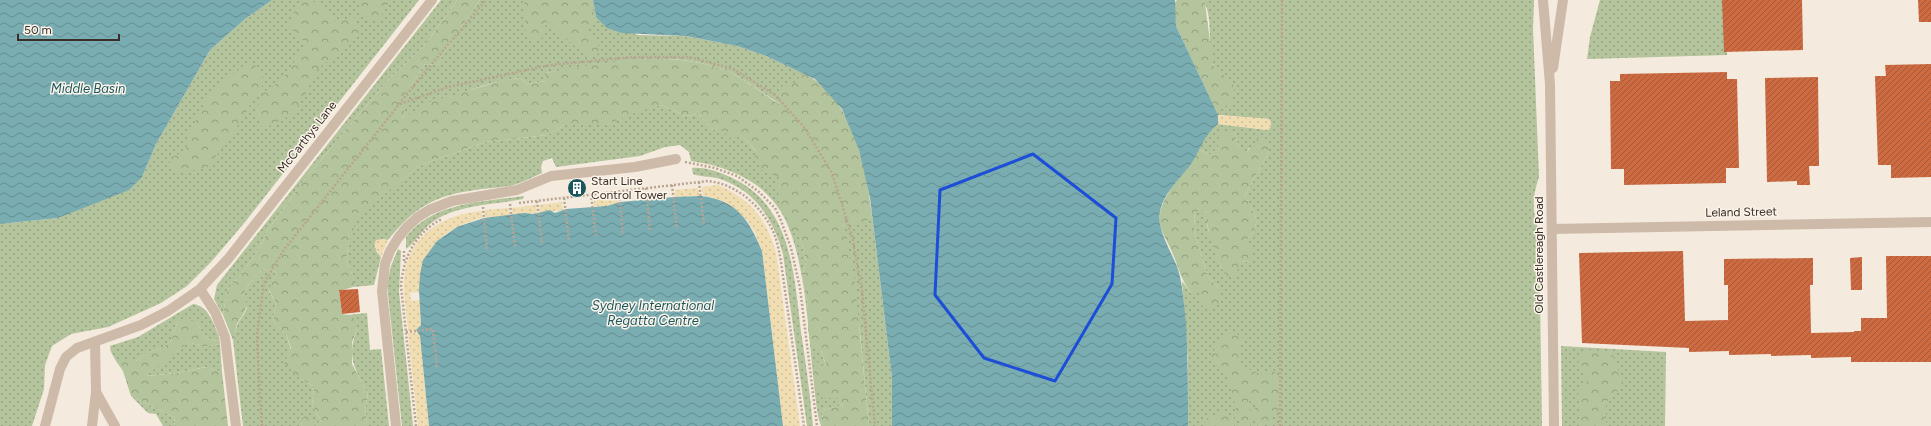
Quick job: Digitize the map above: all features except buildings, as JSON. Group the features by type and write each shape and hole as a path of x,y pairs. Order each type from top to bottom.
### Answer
{"street":[{"name":"McCarthys Lane","path":"45,426 60,369 66,357 77,348 141,325 200,289 228,259 432,0"},
{"name":"Old Castlereagh Road","path":"1543,0 1550,84 1554,426"},
{"name":"Old Castlereagh Road","path":"1550,84 1563,0"},
{"path":"396,426 382,291 382,278 390,251 407,227 429,210 452,201 517,190 551,176 635,167 676,159"},
{"name":"Leland Street","path":"1552,229 1931,222"},
{"path":"200,289 215,312 225,337 236,426"},
{"path":"92,426 96,392 95,342"},
{"path":"96,392 115,426"}],"path":[{"path":"262,426 257,335 264,283 283,251 400,104 486,0"},
{"path":"1280,426 1282,0"},
{"path":"400,104 448,87 550,65 634,57 690,57 733,68 775,95 804,127 832,173 852,236 862,291 875,426"},
{"path":"676,159 692,164 715,168 737,176 758,191 775,208 791,248 800,288 817,426"},
{"path":"699,182 704,226"},
{"path":"503,205 699,182 717,182 740,193 759,209 773,230 781,262 804,426"},
{"path":"672,185 677,228"},
{"path":"646,188 650,231"},
{"path":"618,191 623,235"},
{"path":"591,194 596,237"},
{"path":"564,198 569,240"},
{"path":"537,201 542,243"},
{"path":"510,204 515,246"},
{"path":"476,208 490,206"},
{"path":"483,210 488,249"},
{"path":"416,426 402,286 404,265 408,255 420,236 428,228 446,217"},
{"path":"406,332 433,329 437,367"}],"highlighted area":[{"path":"1033,154 1116,218 1112,284 1055,381 984,358 935,295 940,190"}],"green space":[{"path":"272,0 419,0 245,222 211,262 187,286 161,303 108,327 71,334 52,346 45,365 44,389 32,426 0,426 0,224 58,218 142,177 156,144 210,50 245,19"},
{"path":"300,0 312,1 321,5 335,22 354,17 361,33 317,70 305,95 293,114 263,129 255,113 262,93 282,80 306,44 288,25"},
{"path":"362,0 390,0 379,20 366,22 359,8"},
{"path":"441,0 457,0 424,46 387,81 305,179 267,231 262,244 241,275 227,290 223,315 214,299 217,285"},
{"path":"457,0 480,0 437,65 425,64 413,82 402,118 429,102 504,80 521,78 527,84 546,81 546,73 590,65 636,60 681,60 725,70 745,81 779,104 782,86 794,83 803,73 820,84 834,98 845,115 854,134 866,175 872,215 866,222 855,225 842,218 854,275 869,426 821,426 823,410 843,405 837,397 823,399 814,384 814,361 826,365 821,350 812,348 808,330 808,307 802,277 806,262 800,237 791,231 778,198 777,184 779,177 763,172 755,159 756,151 743,137 729,138 723,130 713,130 698,114 686,116 661,105 640,111 606,125 565,125 547,135 485,142 419,166 357,217 348,246 346,261 353,276 353,287 339,291 342,314 353,316 357,329 352,342 352,364 368,394 365,409 367,426 301,426 303,414 306,413 316,424 321,421 312,405 314,386 300,379 284,363 291,348 286,334 273,322 276,303 269,290 276,272 263,269 249,284 242,296 245,300 246,307 237,324 233,340 223,315 227,290 241,275 262,244 267,231 305,179 387,81 424,46"},
{"path":"480,0 593,0 596,17 638,35 686,36 737,46 766,56 803,73 780,104 732,73 703,63 659,59 613,62 546,73 546,81 527,84 521,78 505,80 475,88 401,118 413,82 425,64 437,65"},
{"path":"524,0 591,0 595,19 585,29 603,52 589,57 567,40 547,20 543,37 533,45 526,36"},
{"path":"1177,0 1202,0 1205,3 1213,65 1235,86 1232,103 1224,107 1214,107 1176,26 1174,4"},
{"path":"1202,0 1534,0 1533,29 1539,177 1535,191 1534,210 1539,232 1542,426 1188,426 1188,360 1182,281 1191,293 1218,287 1208,277 1194,231 1195,211 1205,209 1208,229 1221,268 1239,262 1251,261 1247,240 1255,227 1256,218 1245,195 1269,152 1249,148 1245,155 1238,144 1234,132 1210,155 1198,149 1208,132 1218,124 1268,130 1269,119 1218,115 1214,107 1224,107 1235,86 1220,73 1213,64 1210,49 1208,13"},
{"path":"1600,0 1726,0 1727,55 1587,59 1590,37"},
{"path":"251,59 265,81 229,140 206,169 172,172 169,158 186,151 187,139 208,96"},
{"path":"661,105 686,116 698,114 713,130 723,130 743,137 779,177 779,199 789,219 791,230 800,237 806,262 802,277 808,307 808,323 804,291 795,247 789,228 781,212 764,191 753,183 730,171 704,163 691,161 689,152 680,145 665,147 640,156 556,167 552,158 543,161 541,167 542,173 517,184 504,187 480,189 447,196 436,200 416,212 397,229 388,240 382,239 376,251 381,257 374,285 353,287 353,276 346,261 348,246 356,217 419,166 485,142 547,135 565,125 606,125 640,110"},
{"path":"1234,132 1238,144 1245,154 1259,137 1269,140 1269,152 1245,195 1254,213 1256,222 1252,233 1247,240 1251,247 1251,261 1240,262 1236,275 1226,276 1218,261 1212,244 1205,210 1195,212 1194,231 1208,277 1218,287 1221,302 1208,310 1201,305 1201,293 1191,293 1184,283 1162,231 1160,215 1162,205 1167,195 1198,149 1210,155 1218,147 1219,133"},
{"path":"692,168 707,169 721,173 751,189 766,205 778,223 786,243 796,288 813,426 807,426 783,254 774,228 752,197 742,189 717,178 693,174"},
{"path":"524,196 523,199 476,206 452,212 431,223 406,249 406,237 417,225 444,210 476,202"},
{"path":"872,215 892,378 892,426 869,426 860,333 842,217 849,222 865,222"},
{"path":"398,249 401,251 399,292 413,426 402,426 387,285 391,266"},
{"path":"263,269 276,272 269,291 276,303 273,322 286,334 300,379 314,386 312,405 321,421 316,424 303,414 301,426 243,426 233,340 238,323 247,309 242,296 249,284"},
{"path":"193,304 203,308 210,316 219,336 215,341 205,337 197,323 178,320 171,341 160,349 150,351 136,361 116,361 111,352 110,346 138,337"},
{"path":"367,313 370,350 381,349 389,426 367,426 365,409 368,394 356,370 352,356 352,348 357,329 347,315"},
{"path":"188,317 197,323 205,337 215,341 219,336 220,344 203,347 189,342 146,376 176,373 207,367 222,372 228,426 175,426 174,417 131,396 123,371 116,361 136,361 150,351 160,349 171,341 178,320"},
{"path":"809,331 821,350 826,366 814,362 843,405 823,410 821,426 816,401"},
{"path":"1233,331 1244,339 1237,354 1243,367 1260,374 1273,369 1281,383 1279,410 1273,416 1271,423 1258,426 1253,414 1256,403 1249,394 1250,426 1240,426 1231,388 1225,371 1217,368 1211,356 1218,343"},
{"path":"189,342 203,347 220,344 222,372 206,367 176,373 145,376"},
{"path":"1561,346 1666,352 1665,426 1562,426"},
{"path":"1586,350 1611,351 1624,385 1606,402 1606,426 1581,426 1578,394 1587,382 1578,362"},
{"path":"131,396 174,417 175,426 163,426 156,414 148,413"},
{"path":"1222,410 1234,417 1234,426 1206,426 1205,420"}],"sand":[{"path":"1218,115 1269,119 1271,122 1271,127 1268,130 1218,124"},
{"path":"718,185 740,197 756,211 772,240 776,252 800,426 783,426 762,251 755,233 747,220 714,198 703,196 702,187"},
{"path":"698,188 699,196 675,197 675,190"},
{"path":"617,197 618,203 607,206 594,206 594,199"},
{"path":"562,202 563,210 540,212 539,205"},
{"path":"536,205 537,213 513,215 512,208"},
{"path":"509,208 510,216 486,218 485,210"},
{"path":"482,211 482,218 468,222 445,235 436,243 429,253 424,264 421,277 420,292 410,293 411,301 420,300 421,326 416,330 408,331 404,279 407,264 412,251 430,230 441,223 454,217"},
{"path":"376,240 388,240 381,257 374,246"},
{"path":"416,332 420,336 429,426 418,426 408,333"}],"water":[{"name":"Middle Basin","path":"0,0 272,0 245,19 210,50 156,144 142,177 129,190 58,218 0,224"},
{"path":"593,0 1175,0 1176,26 1218,115 1218,124 1209,133 1191,164 1165,198 1159,218 1162,233 1180,275 1182,289 1187,336 1188,426 892,426 892,378 870,198 859,150 842,109 815,79 766,56 737,46 686,36 622,33 607,28 596,17"},
{"name":"Sydney International Regatta Centre","path":"701,196 724,202 740,213 752,230 762,251 783,426 429,426 420,336 416,330 421,325 419,290 423,260 437,241 457,227 484,218 524,213 533,214 550,210 555,213 566,209 607,206 620,202"}],"place":[{"name":"Start Line Control Tower","path":"577,188"}]}
